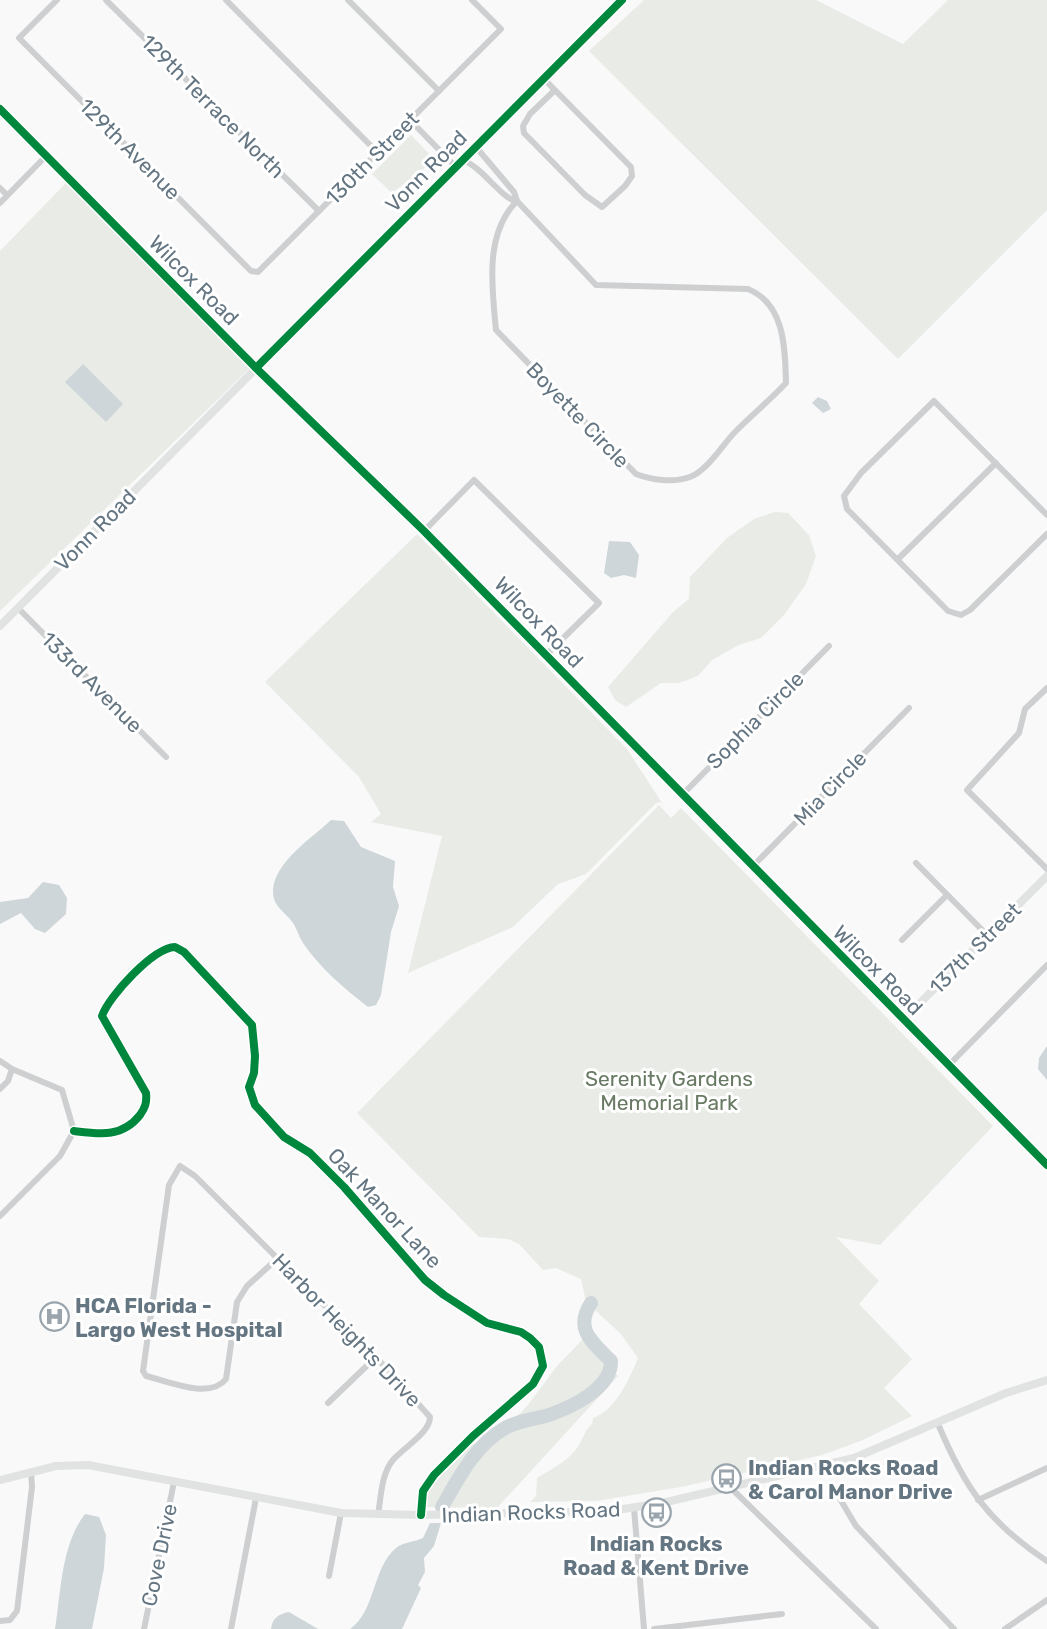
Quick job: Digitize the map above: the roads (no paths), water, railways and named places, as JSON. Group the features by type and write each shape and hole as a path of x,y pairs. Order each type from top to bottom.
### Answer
{"street":[{"name":"129th Avenue","path":"57,0 19,38 241,260"},
{"name":"129th Terrace North","path":"106,0 319,211"},
{"path":"226,0 378,153"},
{"path":"348,0 439,91"},
{"name":"130th Street","path":"241,260 250,271 258,273 501,29 472,0"},
{"name":"Vonn Road","path":"0,626 622,0"},
{"path":"544,78 631,167 632,176 625,186 602,207 585,195 524,133 523,126 530,114 555,90"},
{"name":"Wilcox Road","path":"0,109 256,368 424,531 1047,1165"},
{"name":"Boyette Circle","path":"410,120 459,163 477,166 509,200 517,201"},
{"name":"Boyette Circle","path":"476,147 514,192 517,201 596,285 748,289 761,294 771,304 778,317 786,383 734,433 700,471 690,477 664,479 648,479 636,474 496,330 494,240 502,218 517,201"},
{"path":"0,203 45,157"},
{"path":"0,188 7,195"},
{"path":"1047,515 934,401 861,473 844,496 847,509 948,611 961,615 970,610 1047,534"},
{"path":"898,559 996,463"},
{"path":"424,531 474,480 599,603 546,655"},
{"name":"133rd Avenue","path":"18,608 166,757"},
{"name":"Sophia Circle","path":"682,795 829,646"},
{"path":"1047,688 1025,709 1019,733 967,790 1047,869"},
{"name":"Mia Circle","path":"752,867 909,708"},
{"path":"916,863 988,936"},
{"name":"137th Street","path":"903,1020 1047,876"},
{"path":"902,940 947,895"},
{"name":"Oak Manor Lane","path":"74,1131 105,1135 117,1132 136,1120 144,1110 147,1102 146,1094 102,1016 106,1004 158,951 174,946 184,952 252,1025 255,1056 254,1073 249,1087 255,1105 284,1137 310,1152 372,1217 425,1280 487,1323 521,1332 539,1347 543,1366 533,1384 473,1436 434,1475 423,1491 421,1515"},
{"path":"949,1065 1047,965"},
{"path":"0,1061 12,1069 62,1090 74,1131 60,1156 0,1216"},
{"path":"0,1089 8,1081 12,1069"},
{"name":"Harbor Heights Drive","path":"278,1258 247,1286 237,1302 226,1379 221,1385 207,1390 146,1376 143,1371 169,1185 180,1166 195,1176 278,1258 427,1412 430,1422 392,1462 385,1477 378,1515"},
{"path":"328,1403 376,1357"},
{"name":"Indian Rocks Road","path":"0,1480 56,1466 88,1465 340,1513 421,1515 587,1513 634,1508 731,1488 854,1458 1006,1393 1047,1380"},
{"path":"938,1424 956,1468 978,1500 1012,1537 1047,1561"},
{"path":"978,1500 1047,1467"},
{"path":"0,1621 10,1620 17,1611 32,1487 31,1472"},
{"name":"Cove Drive","path":"144,1629 174,1482"},
{"path":"731,1488 876,1629"},
{"path":"231,1629 256,1498"},
{"path":"840,1499 856,1526 954,1629"},
{"path":"634,1508 644,1629"},
{"path":"328,1576 340,1513"},
{"path":"1005,1629 1047,1600"},
{"path":"654,1629 782,1614"},
{"path":"708,1623 715,1629"}],"waterway":[{"path":"442,1507 468,1463 494,1435 515,1424 569,1407 589,1395 605,1380 610,1371 611,1361 592,1341 585,1328 584,1320 591,1303"}],"place":[{"name":"HCA Florida - Largo West Hospital","path":"54,1317"},
{"name":"Indian Rocks Road & Carol Manor Drive","path":"727,1479"},
{"name":"Indian Rocks Road & Kent Drive","path":"656,1512"}],"park label":[{"name":"Serenity Gardens Memorial Park","path":"669,1090"}]}
